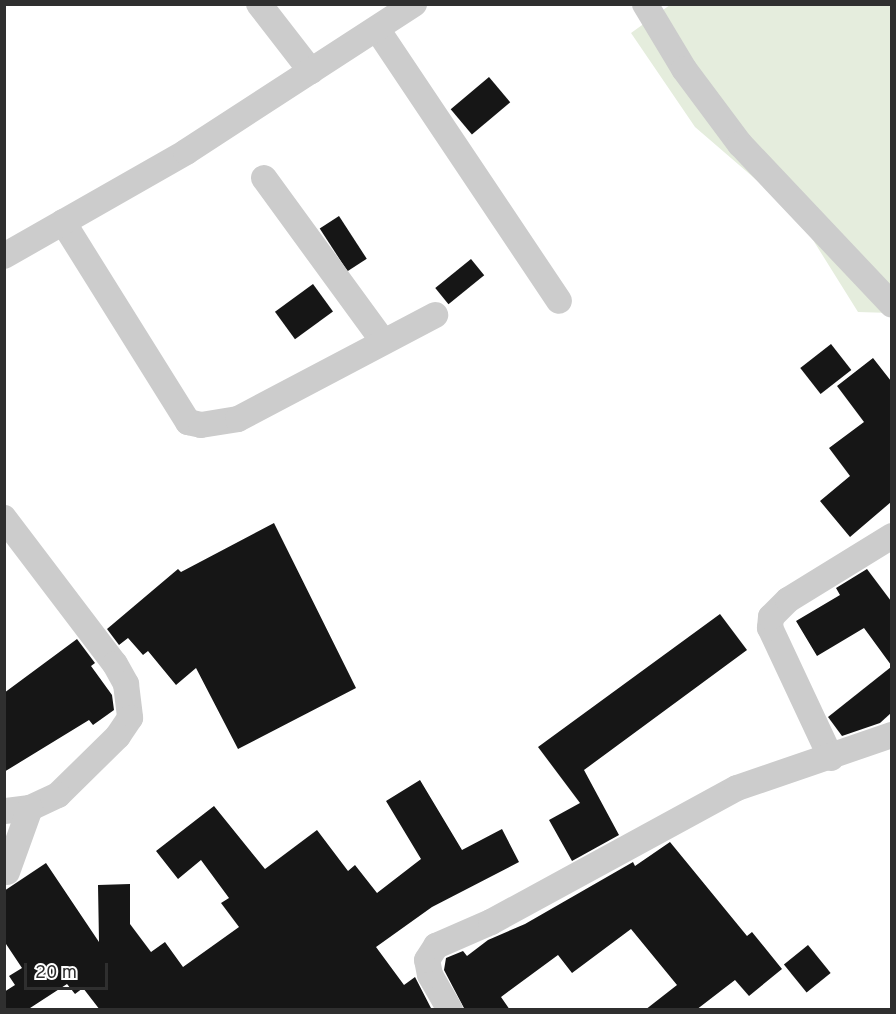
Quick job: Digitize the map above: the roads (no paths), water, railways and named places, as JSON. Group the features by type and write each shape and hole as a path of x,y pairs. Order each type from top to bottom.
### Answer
{"street":[{"path":"259,4 311,70"},
{"path":"4,256 186,152 414,4"},
{"path":"645,4 684,69 740,144 891,305"},
{"path":"377,29 559,301"},
{"path":"264,178 383,340"},
{"path":"63,222 188,422 201,425 238,419 383,340 435,315"},
{"path":"4,518 115,664 130,699 130,718 118,736 58,795 30,808 4,812"},
{"path":"831,758 770,628 771,617 788,600 891,536"},
{"path":"450,1010 430,975 427,960 436,946 490,922 737,788 831,758 891,735"},
{"path":"7,872 30,808"}]}
